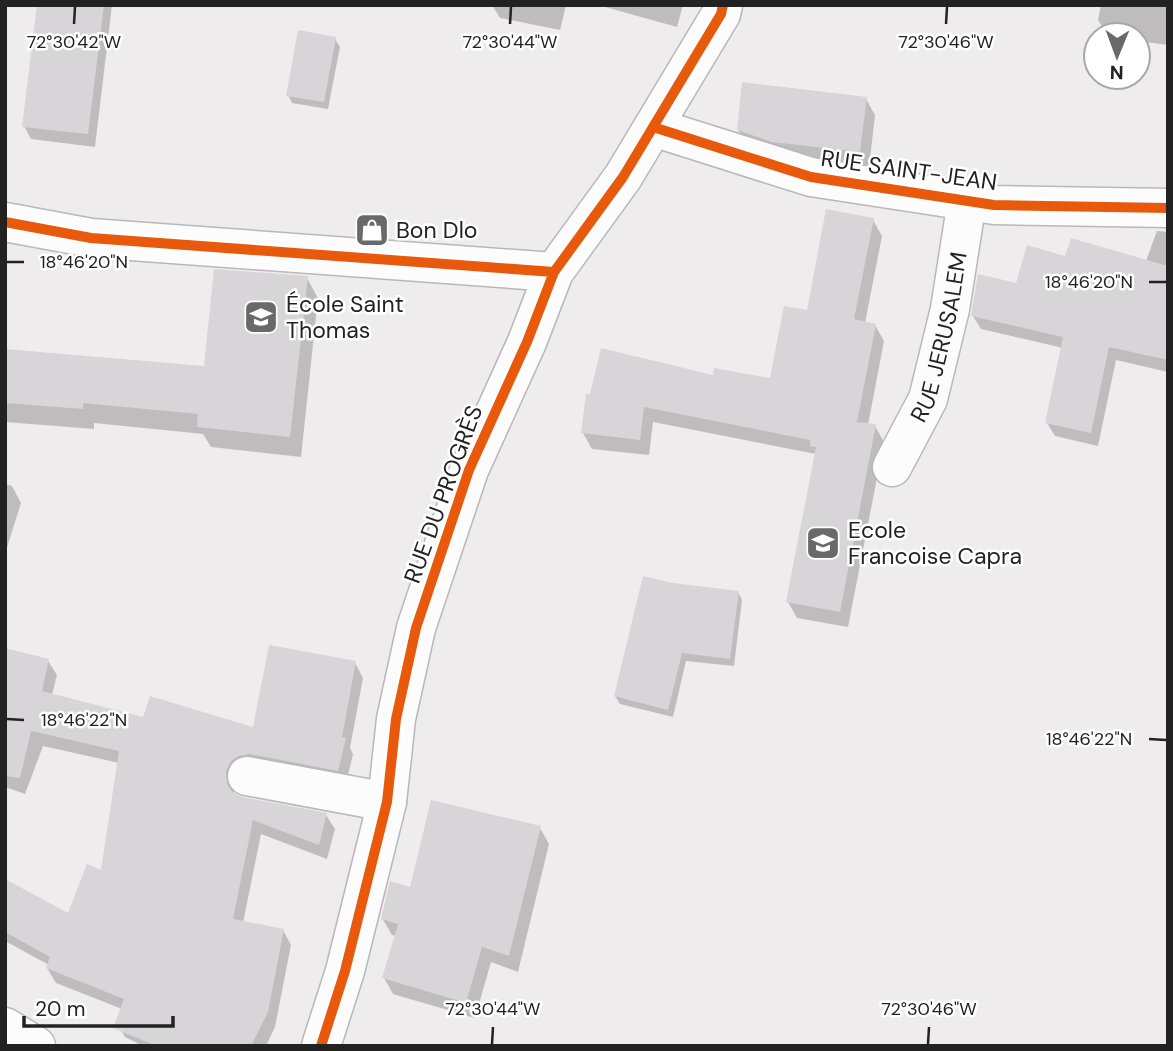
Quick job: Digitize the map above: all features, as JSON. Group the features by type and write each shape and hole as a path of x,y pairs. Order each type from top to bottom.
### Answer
{"street":[{"name":"RUE DU PROGRÈS","path":"321,1046 345,971 387,802 396,719 416,628 469,470 527,342 554,272 623,177 721,14 723,5"},
{"name":"RUE SAINT-JEAN","path":"653,127 811,177 994,205 1168,208"},
{"name":"RUE JERUSALEM","path":"892,467 928,400 950,309 967,201"},
{"path":"5,222 91,238 554,272"},
{"path":"247,776 387,802"},
{"path":"5,1027 36,1046"}],"building":[{"path":"37,5 104,5 88,134 22,127"},
{"path":"298,30 336,37 324,102 286,96"},
{"path":"742,82 867,97 860,152 772,142 737,130"},
{"path":"826,209 874,218 854,319 876,324 857,422 876,424 840,612 786,602 816,447 810,446 810,440 644,407 640,440 581,433 586,394 590,394 601,348 713,375 714,368 770,378 784,306 807,310"},
{"path":"1071,238 1168,266 1168,360 1109,347 1091,433 1045,423 1063,337 971,316 978,274 1016,283 1027,245 1065,256"},
{"path":"214,269 308,276 290,437 197,427 198,414 83,403 83,409 5,403 5,349 204,366"},
{"path":"643,576 673,583 739,591 730,659 682,653 668,710 614,696"},
{"path":"269,645 356,661 342,737 346,738 338,771 250,754 231,761 226,771 227,784 232,792 242,797 327,813 319,845 253,820 233,919 284,929 268,1012 251,1046 157,1046 113,1028 124,999 46,968 50,957 5,932 5,879 68,913 87,864 101,870 119,751 31,731 20,778 5,776 5,648 49,659 42,691 143,717 150,696 253,727"},
{"path":"431,800 541,826 509,956 482,947 466,1003 382,978 398,924 381,919 390,881 410,887"}],"cycle path":[{"path":"321,1046 345,971 387,802 396,719 416,628 469,470 527,342 554,272 623,177 721,14 723,5"},
{"path":"653,127 811,177 994,205 1168,208"},
{"path":"5,222 91,238 554,272"}],"place":[{"name":"Bon Dlo","path":"372,230"},
{"name":"École Saint Thomas","path":"261,317"},
{"name":"Ecole Francoise Capra","path":"823,543"}]}
